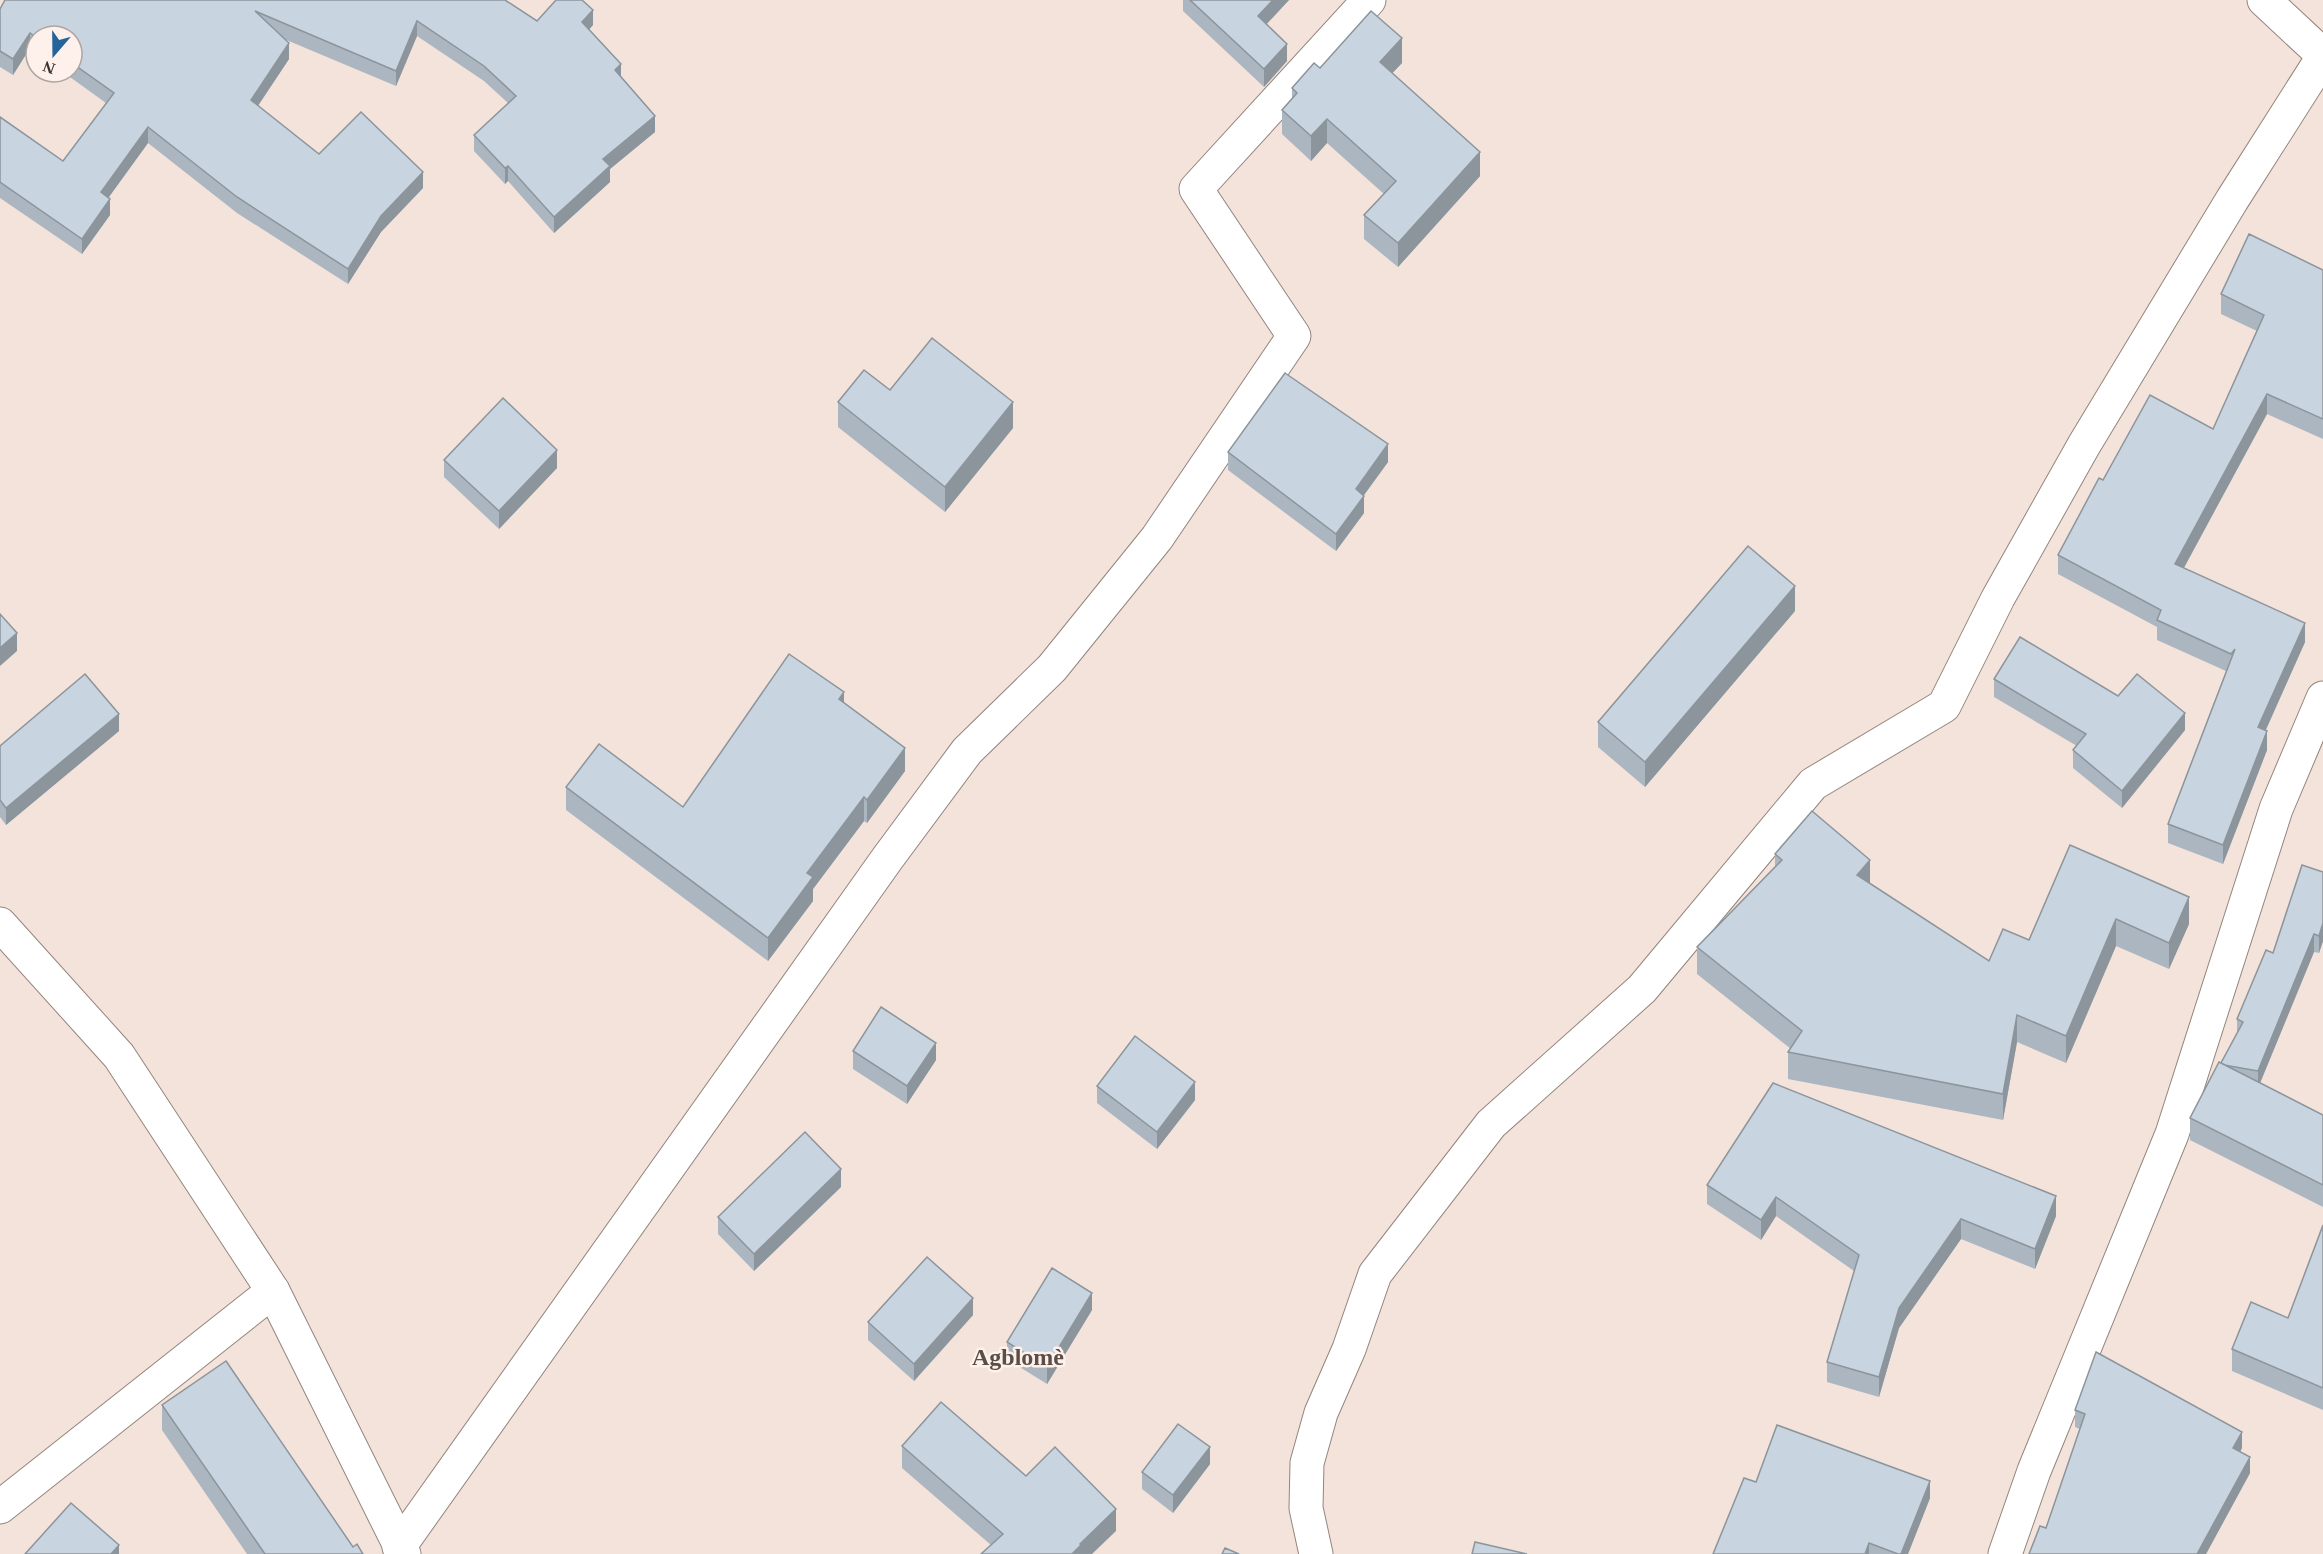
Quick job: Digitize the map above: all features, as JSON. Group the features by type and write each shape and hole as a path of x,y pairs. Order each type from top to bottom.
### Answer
{"street":[{"path":"0,924 119,1056 273,1291 402,1551 880,869 967,751 1052,668 1158,538 1294,336 1196,189 1369,0"},
{"path":"1316,1554 1306,1508 1307,1463 1321,1413 1349,1349 1375,1274 1491,1124 1642,989 1813,784 1944,706 1998,598 2084,445 2232,200 2323,56 2264,0"},
{"path":"2005,1554 2034,1471 2172,1134 2276,809 2323,698"},
{"path":"0,1507 273,1291"}],"building":[{"path":"5,0 505,0 537,21 556,0 582,0 593,10 582,22 621,64 615,70 655,116 603,159 610,166 554,217 508,166 505,168 474,135 516,96 484,66 417,21 396,71 255,11 289,43 251,100 319,154 361,112 423,172 381,216 348,269 237,197 148,127 101,192 110,199 82,239 0,182 0,117 63,161 114,93 84,72 84,24 24,24 24,42 13,59 0,51 0,9"},
{"path":"1190,0 1273,0 1258,16 1287,44 1264,69"},
{"path":"1371,11 1402,38 1380,62 1480,152 1398,243 1364,215 1396,181 1327,119 1311,136 1282,110 1297,93 1292,88 1314,63 1320,68"},
{"path":"2249,234 2323,270 2323,419 2267,394 2175,564 2305,623 2258,727 2267,731 2223,845 2168,824 2235,649 2231,654 2157,620 2161,610 2058,555 2099,478 2103,480 2150,395 2213,429 2264,315 2221,294"},
{"path":"932,338 1013,402 945,487 838,402 864,370 890,390"},
{"path":"1285,373 1388,444 1356,489 1364,496 1336,534 1228,452"},
{"path":"503,398 557,450 499,511 444,460"},
{"path":"1748,546 1795,586 1645,762 1598,722"},
{"path":"0,614 17,633 0,648"},
{"path":"2020,637 2118,696 2137,674 2185,713 2122,791 2073,750 2086,734 1994,679"},
{"path":"789,654 844,692 839,699 905,748 867,800 864,797 807,873 813,877 768,938 566,787 599,744 683,807"},
{"path":"85,674 119,714 6,808 0,800 0,746"},
{"path":"1812,811 1870,860 1857,875 1989,961 2003,929 2029,940 2070,845 2189,897 2169,943 2116,919 2066,1036 2017,1015 2003,1094 1788,1052 1802,1031 1697,947 1782,860 1775,854"},
{"path":"2302,865 2323,872 2323,923 2319,936 2314,934 2258,1071 2224,1065 2221,1063 2243,1022 2237,1019 2266,950 2273,953"},
{"path":"881,1007 936,1043 907,1086 853,1051"},
{"path":"1135,1036 1195,1082 1157,1132 1097,1086"},
{"path":"2219,1062 2323,1115 2323,1185 2190,1118"},
{"path":"1773,1083 2056,1196 2035,1249 1961,1219 1899,1308 1879,1377 1827,1362 1859,1255 1776,1197 1761,1220 1707,1185"},
{"path":"805,1132 841,1169 754,1254 718,1217"},
{"path":"2323,1225 2323,1388 2232,1349 2251,1302 2288,1318"},
{"path":"927,1257 973,1298 914,1364 868,1322"},
{"path":"1052,1268 1092,1293 1047,1367 1007,1342"},
{"path":"2096,1352 2242,1432 2233,1448 2250,1457 2197,1554 2029,1554 2040,1526 2046,1528 2085,1414 2075,1410"},
{"path":"226,1361 353,1547 357,1544 363,1554 265,1554 162,1405"},
{"path":"941,1402 1026,1476 1055,1447 1116,1509 1072,1554 981,1554 1003,1534 902,1446"},
{"path":"1178,1424 1210,1447 1173,1495 1142,1472"},
{"path":"1777,1425 1930,1481 1901,1554 1869,1543 1865,1554 1713,1554 1744,1478 1756,1482"},
{"path":"71,1503 119,1545 111,1554 25,1554"},
{"path":"1475,1542 1527,1554 1472,1554"},
{"path":"1225,1548 1239,1554 1222,1554"}],"district":[{"name":"Agblomè","path":"1018,1357"}]}
